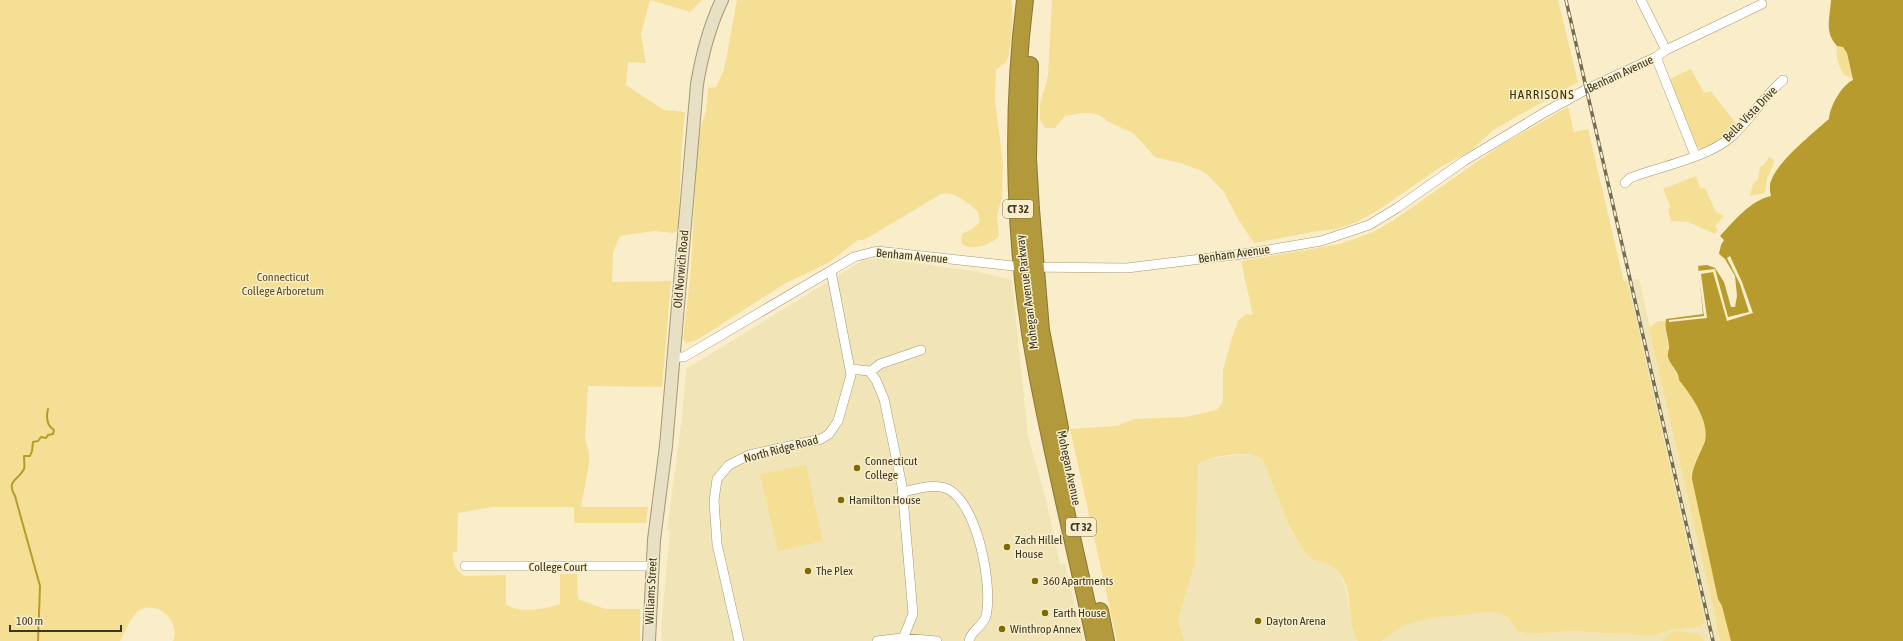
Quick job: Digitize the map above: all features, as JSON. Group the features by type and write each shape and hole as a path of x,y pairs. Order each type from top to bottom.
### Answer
{"highway":[{"name":"Mohegan Avenue Parkway","path":"1025,0 1016,138 1029,267 1042,330 1052,414"},
{"name":"Mohegan Avenue Parkway","path":"1029,267 1028,159 1030,62 1035,0"},
{"name":"Mohegan Avenue","path":"1052,414 1095,641"},
{"name":"Mohegan Avenue","path":"1052,414 1106,641"}],"street":[{"name":"Old Norwich Road","path":"654,540 666,446 697,84 712,23 722,0"},
{"path":"1641,0 1666,50"},
{"name":"Benham Avenue","path":"673,357 684,356 854,257 877,251 1029,267 1134,267 1250,253 1320,241 1349,232 1369,225 1397,208 1464,161 1547,111 1587,89 1656,57 1666,50 1762,4"},
{"path":"1656,57 1695,156"},
{"name":"Bella Vista Drive","path":"1625,183 1630,178 1658,170 1716,147 1731,137 1763,99 1782,80"},
{"name":"North Ridge Road","path":"739,641 718,550 714,500 716,480 719,474 729,465 750,455 813,442 827,435 835,426 842,410 851,378 851,369 831,271"},
{"path":"870,372 880,364 920,350"},
{"path":"851,369 870,372 880,389 888,413 903,492 912,614 902,640"},
{"path":"903,492 933,487 948,489 965,505 974,522 988,590 984,620 971,635 969,641"},
{"name":"Williams Street","path":"649,641 654,540"},
{"name":"College Court","path":"465,566 652,566"},
{"path":"877,641 937,641"}],"shaded area":[{"path":"1831,0 1903,0 1903,641 1731,641 1722,606 1718,599 1692,479 1694,465 1704,444 1706,436 1705,428 1699,410 1679,380 1677,372 1669,360 1666,319 1703,314 1698,265 1715,265 1728,284 1732,284 1728,271 1718,258 1721,245 1724,240 1720,236 1750,206 1764,198 1771,196 1771,181 1780,165 1829,119 1831,108 1840,92 1853,80 1847,53 1843,47 1837,46 1830,35 1829,24"},
{"name":"Connecticut College","path":"878,258 975,271 1012,280 1028,436 1046,500 1060,564 1065,563 1083,641 662,641 661,629 670,530 667,531 682,417 686,369 863,260"},
{"path":"1639,278 1720,641 1381,641 1404,625 1415,622 1431,618 1491,612 1500,612 1512,622 1518,631 1529,634 1574,631 1651,636 1671,630 1700,627 1704,624 1704,617 1626,281"},
{"path":"1244,454 1256,455 1264,462 1291,531 1306,555 1310,558 1332,566 1340,573 1346,589 1352,628 1358,641 1184,641 1178,620 1195,563 1198,465 1207,459"}],"green space":[{"name":"Connecticut College Arboretum","path":"0,0 650,0 641,34 646,63 628,62 626,85 664,110 685,112 678,229 675,233 654,231 620,236 613,252 612,282 671,281 662,387 588,386 585,439 589,453 589,464 581,507 648,507 646,523 574,523 574,507 493,507 458,513 457,552 453,552 455,566 464,576 506,575 506,604 517,609 532,610 548,608 560,604 560,574 577,574 578,599 605,609 640,609 640,641 173,641 175,634 174,627 167,615 154,608 147,608 140,610 134,616 128,624 120,641 0,641"},
{"path":"650,0 702,0 690,12"},
{"path":"737,0 1011,0 1012,22 1010,50 1006,62 996,70 995,100 1003,163 1002,198 997,215 999,236 991,242 981,246 971,247 962,244 962,234 972,229 980,222 978,212 956,196 951,194 941,194 864,240 858,240 828,263 784,284 697,340 686,343 683,339 691,269 698,135 706,111 708,88 716,87 724,70"},
{"path":"1052,0 1558,0 1578,82 1493,130 1472,150 1439,168 1377,211 1357,222 1337,229 1254,243 1238,219 1224,192 1209,176 1200,170 1155,157 1133,133 1109,122 1101,116 1091,113 1065,116 1055,128 1045,128 1040,120 1040,104 1048,76"},
{"path":"1837,46 1843,47 1847,53 1852,78 1844,75 1837,58"},
{"path":"1691,69 1704,93 1711,91 1737,125 1725,138 1701,149 1696,146 1668,80"},
{"path":"1568,107 1574,132 1588,129 1624,282 1626,281 1636,320 1705,622 1700,627 1671,630 1651,636 1574,631 1529,634 1518,631 1510,620 1504,615 1491,612 1431,618 1404,625 1381,641 1358,641 1352,625 1347,588 1339,572 1331,566 1314,560 1306,555 1289,526 1264,462 1255,455 1241,454 1208,459 1198,465 1195,563 1178,620 1184,641 1117,641 1070,429 1117,426 1134,419 1186,417 1217,410 1223,402 1223,370 1238,321 1246,314 1253,315 1241,261 1340,244 1371,233 1394,220 1501,145"},
{"path":"1769,157 1774,160 1774,162 1767,179 1765,193 1750,196 1753,184 1758,180 1760,167 1764,165"},
{"path":"1696,176 1700,188 1705,188 1716,212 1724,216 1715,226 1718,230 1715,234 1688,222 1671,221 1668,209 1671,208 1663,189"},
{"path":"1658,321 1666,321 1665,330 1669,360 1701,413 1707,430 1705,443 1694,464 1692,479 1713,570 1760,641 1720,641 1649,328"},
{"path":"806,465 823,541 778,551 760,474"},
{"path":"1678,631 1698,634 1705,641 1662,641 1672,632"}],"pier":[{"path":"1718,253 1725,259 1735,276 1737,296 1735,307 1731,307 1724,282 1715,268 1707,265 1697,266 1698,263 1715,263 1729,282 1731,282 1724,266 1716,258"},
{"path":"1730,256 1742,282 1753,313 1727,321 1713,272 1701,274 1707,318 1669,322 1669,320 1704,316 1698,271 1715,269 1728,317 1749,312 1740,284 1727,258"}],"waterway":[{"path":"38,641 40,586 12,484 22,473 24,469 24,456 30,456 33,442 38,441 41,437 46,438 48,435 53,434 54,430 49,426 47,421 48,409"}],"railway":[{"path":"1566,0 1713,641"}],"place":[{"name":"Connecticut College","path":"857,468"},
{"name":"Hamilton House","path":"841,500"},
{"name":"Zach Hillel House","path":"1007,547"},
{"name":"The Plex","path":"808,571"},
{"name":"360 Apartments","path":"1035,581"},
{"name":"Earth House","path":"1045,613"},
{"name":"Dayton Arena","path":"1258,621"},
{"name":"Winthrop Annex","path":"1002,629"}],"district":[{"name":"HARRISONS","path":"1542,94"}]}
